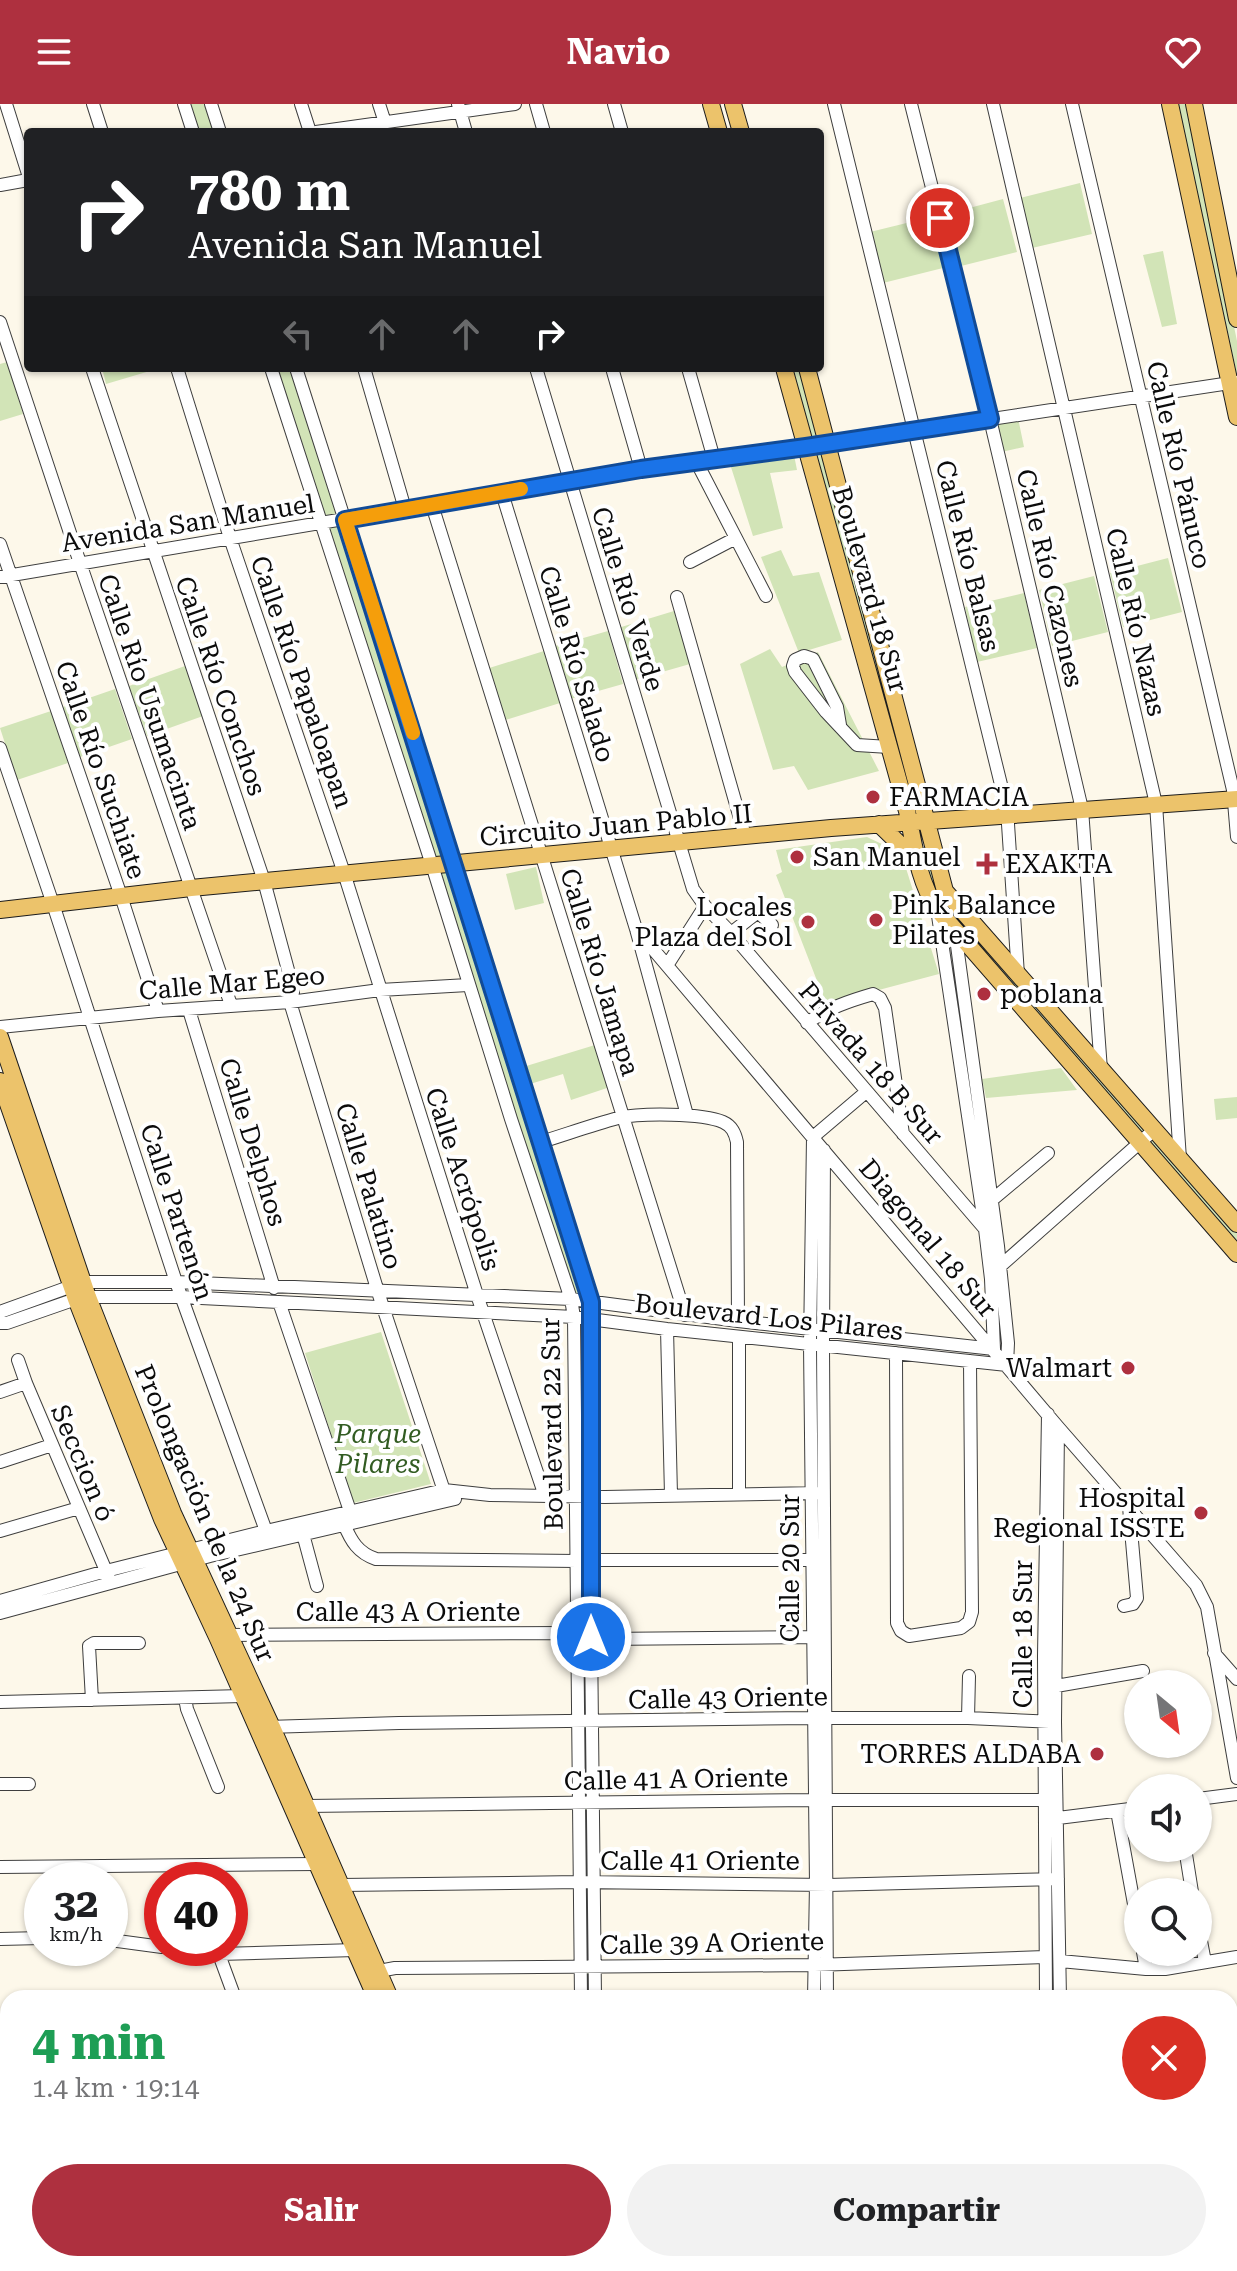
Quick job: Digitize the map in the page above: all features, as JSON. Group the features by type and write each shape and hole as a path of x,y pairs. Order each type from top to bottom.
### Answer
{"main road":[{"path":"711,104 718,128"},
{"path":"733,104 740,128"},
{"path":"1170,104 1233,383 1237,417"},
{"path":"1194,104 1237,319"},
{"name":"Boulevard 18 Sur","path":"785,372 927,890 937,909 1237,1254"},
{"name":"Boulevard 18 Sur","path":"808,372 945,891 1237,1224"},
{"path":"821,502 841,496"},
{"path":"833,548 853,542"},
{"path":"851,608 870,603"},
{"name":"Circuito Juan Pablo II","path":"0,910 191,888 745,836 1236,799"},
{"path":"935,850 942,836 968,818"},
{"path":"879,824 918,862"},
{"name":"Prolongación de la 24 Sur","path":"0,1037 79,1291"},
{"name":"Prolongación de la 24 Sur","path":"0,1081 79,1291 173,1513 186,1556 243,1696 265,1727 306,1806 355,1950 372,1990"},
{"name":"Prolongación de la 24 Sur","path":"186,1556 230,1635 317,1864 334,1887 387,1990"}],"street":[{"path":"6,104 24,164"},
{"path":"93,104 101,128"},
{"path":"184,104 192,128"},
{"path":"211,104 219,128"},
{"path":"301,104 311,128"},
{"path":"379,104 386,127 459,108 515,104"},
{"path":"536,104 543,128"},
{"path":"614,104 621,128"},
{"name":"Calle Río Balsas","path":"834,104 1008,815 1018,976"},
{"name":"Calle Río Cazones","path":"911,104 990,419 1082,809 1101,1070"},
{"name":"Calle Río Nazas","path":"993,104 1156,804 1180,1159"},
{"name":"Calle Río Pánuco","path":"1072,104 1236,799 1237,837"},
{"path":"459,108 465,128"},
{"path":"0,185 24,178"},
{"name":"Calle Río Usumacinta","path":"0,322 231,1005"},
{"name":"Calle Río Conchos","path":"93,372 264,881"},
{"name":"Calle Río Papaloapan","path":"178,372 230,538 344,873"},
{"name":"Boulevard 22 Sur","path":"272,372 571,1299 574,1317 577,1497 581,1990"},
{"name":"Boulevard 22 Sur","path":"297,372 591,1302 595,1990"},
{"path":"365,372 405,509"},
{"name":"Calle Río Verde","path":"537,372 679,843"},
{"path":"613,372 641,469"},
{"path":"689,372 714,459"},
{"name":"Avenida San Manuel","path":"5,576 641,469 1233,383"},
{"path":"696,461 766,596"},
{"name":"Calle Río Salado","path":"502,493 611,849"},
{"name":"Calle Río Jamapa","path":"432,505 685,1315"},
{"path":"690,562 736,538"},
{"name":"Calle Río Suchiate","path":"0,544 5,576 121,896 158,1011"},
{"path":"677,597 745,836"},
{"path":"840,725 837,707 813,659 804,656 795,660 795,672 826,712 861,747 889,747"},
{"name":"Calle Partenón","path":"0,748 181,1297 266,1531"},
{"name":"Privada 18 B Sur","path":"679,843 690,882 705,906 985,1229"},
{"name":"Diagonal 18 Sur","path":"611,849 636,929 1203,1595 1237,1778"},
{"name":"Calle Acrópolis","path":"344,873 477,1295 545,1496"},
{"name":"Calle Palatino","path":"264,881 291,981 293,992 290,1002 383,1308 446,1495"},
{"path":"668,964 705,906"},
{"path":"937,909 985,1229 994,1349"},
{"path":"731,933 758,912 772,925"},
{"path":"636,929 687,1115"},
{"path":"955,929 1000,1266 1008,1343 1007,1365"},
{"name":"Calle Mar Egeo","path":"0,1027 290,1002 380,990 468,985"},
{"path":"807,1023 840,1004 873,994 880,998 885,1008 903,1134"},
{"name":"Calle Delphos","path":"189,1010 274,1288"},
{"path":"813,1137 866,1092"},
{"path":"541,1142 622,1117 687,1115 723,1122 732,1129 737,1142 738,1321"},
{"path":"991,1279 1000,1266 1154,1130"},
{"name":"Calle 20 Sur","path":"813,1137 817,1330"},
{"name":"Calle 20 Sur","path":"824,1150 816,1345 821,1964 826,1990"},
{"path":"992,1200 1048,1153"},
{"name":"Boulevard Los Pilares","path":"79,1291 176,1282 571,1299 685,1315 994,1349"},
{"path":"2,1314 79,1291"},
{"name":"Boulevard Los Pilares","path":"79,1291 591,1318 1007,1365"},
{"path":"279,1302 350,1511"},
{"path":"667,1329 671,1495"},
{"path":"739,1337 739,1494"},
{"path":"896,1353 897,1623 901,1631 909,1636 961,1628 969,1622 972,1612 970,1361"},
{"name":"Seccion ó","path":"18,1360 108,1577"},
{"path":"0,1392 26,1383"},
{"name":"Calle 18 Sur","path":"1048,1414 1050,1722 1046,1800 1060,1990"},
{"name":"Calle 18 Sur","path":"1046,1990 1045,1957 1058,1818 1050,1722 1056,1686 1050,1656 1058,1427"},
{"path":"0,1462 52,1445"},
{"path":"0,1601 108,1577 266,1531 350,1511 446,1495 591,1497 818,1493"},
{"name":"Calle 20 Sur","path":"818,1493 812,1560 819,1637"},
{"path":"186,1556 303,1534 446,1495"},
{"path":"1124,1606 1132,1605 1137,1598 1129,1507"},
{"path":"0,1531 79,1508"},
{"path":"344,1524 357,1548 364,1555 376,1559 577,1561"},
{"path":"303,1534 317,1586"},
{"path":"591,1560 812,1560"},
{"path":"0,1613 108,1577"},
{"name":"Calle 43 A Oriente","path":"230,1635 577,1633 602,1639 819,1637"},
{"path":"92,1700 89,1646 94,1643 139,1643"},
{"path":"1214,1653 1237,1679"},
{"path":"1056,1686 1124,1674"},
{"path":"968,1718 969,1676"},
{"path":"0,1702 243,1696"},
{"path":"185,1698 218,1787"},
{"name":"Calle 43 Oriente","path":"265,1727 820,1718 968,1718 1050,1722"},
{"path":"0,1784 29,1784"},
{"path":"1212,1797 1237,1794"},
{"name":"Calle 41 A Oriente","path":"306,1806 1046,1800"},
{"path":"1058,1818 1124,1810"},
{"path":"1117,1811 1129,1878"},
{"path":"248,1866 317,1864"},
{"path":"0,1867 144,1867"},
{"name":"Calle 41 Oriente","path":"334,1887 580,1882 822,1884 1051,1879"},
{"path":"0,1939 24,1938"},
{"path":"248,1951 355,1950"},
{"name":"Calle 39 A Oriente","path":"379,1971 395,1968 821,1964 1045,1957"},
{"path":"1212,1961 1237,1957"},
{"path":"1060,1961 1146,1969 1182,1966"},
{"name":"Calle 20 Sur","path":"816,1990 821,1964"},
{"path":"223,1966 232,1990"}],"green space":[{"path":"184,104 211,104 219,128 192,128"},
{"path":"1178,104 1188,104 1237,341 1237,375"},
{"path":"1080,183 1092,234 1032,248 1020,198"},
{"path":"1003,199 1017,252 957,267 943,215"},
{"path":"931,217 943,268 883,283 870,232"},
{"path":"1163,251 1177,324 1162,327 1143,255"},
{"path":"7,362 23,414 0,421 0,364"},
{"path":"103,372 146,372 106,384"},
{"path":"272,372 297,372 453,858 431,860"},
{"path":"785,372 808,372 925,810 907,811"},
{"path":"1018,418 1024,447 997,453 991,423"},
{"path":"794,455 797,470 770,473 783,528 753,536 730,464"},
{"path":"781,550 793,576 819,572 842,640 799,653 761,557"},
{"path":"1168,558 1182,612 1123,627 1110,573"},
{"path":"1094,576 1108,632 1052,646 1039,590"},
{"path":"1024,593 1037,648 977,662 965,607"},
{"path":"674,611 690,664 634,680 618,628"},
{"path":"608,631 623,684 570,699 555,646"},
{"path":"770,649 782,667 818,652 879,771 808,790 794,766 773,770 740,664"},
{"path":"544,651 560,703 502,721 486,669"},
{"path":"185,666 203,716 147,736 129,686"},
{"path":"115,689 132,739 80,757 63,707"},
{"path":"51,711 68,763 17,780 0,728"},
{"path":"867,837 884,845 905,865 939,974 826,1004 776,875 782,872 776,850"},
{"path":"918,840 941,895 1149,1128 1139,1136 934,898"},
{"path":"536,867 544,903 515,910 506,874"},
{"path":"439,870 450,870 586,1298 572,1294"},
{"path":"595,1045 610,1087 571,1100 563,1074 530,1084 523,1067"},
{"path":"1061,1068 1077,1090 986,1098 982,1079"},
{"path":"1237,1097 1237,1118 1216,1120 1214,1099"},
{"path":"1155,1134 1237,1227 1237,1245 1144,1144"},
{"path":"577,1320 589,1321 591,1990 584,1990"},
{"name":"Parque Pilares","path":"381,1332 431,1484 353,1503 305,1353"}],"slow traffic":[{"path":"413,733 345,520 521,489"}],"place":[{"name":"FARMACIA","path":"873,797"},
{"name":"San Manuel","path":"797,857"},
{"name":"EXAKTA","path":"987,864"},
{"name":"Pink Balance Pilates","path":"876,920"},
{"name":"Locales Plaza del Sol","path":"808,922"},
{"name":"poblana","path":"984,994"},
{"name":"Walmart","path":"1128,1368"},
{"name":"Hospital Regional ISSTE","path":"1201,1513"},
{"name":"TORRES ALDABA","path":"1097,1754"}],"route":[{"path":"591,1637 591,1302 345,520 641,469 990,419 940,218"}]}
